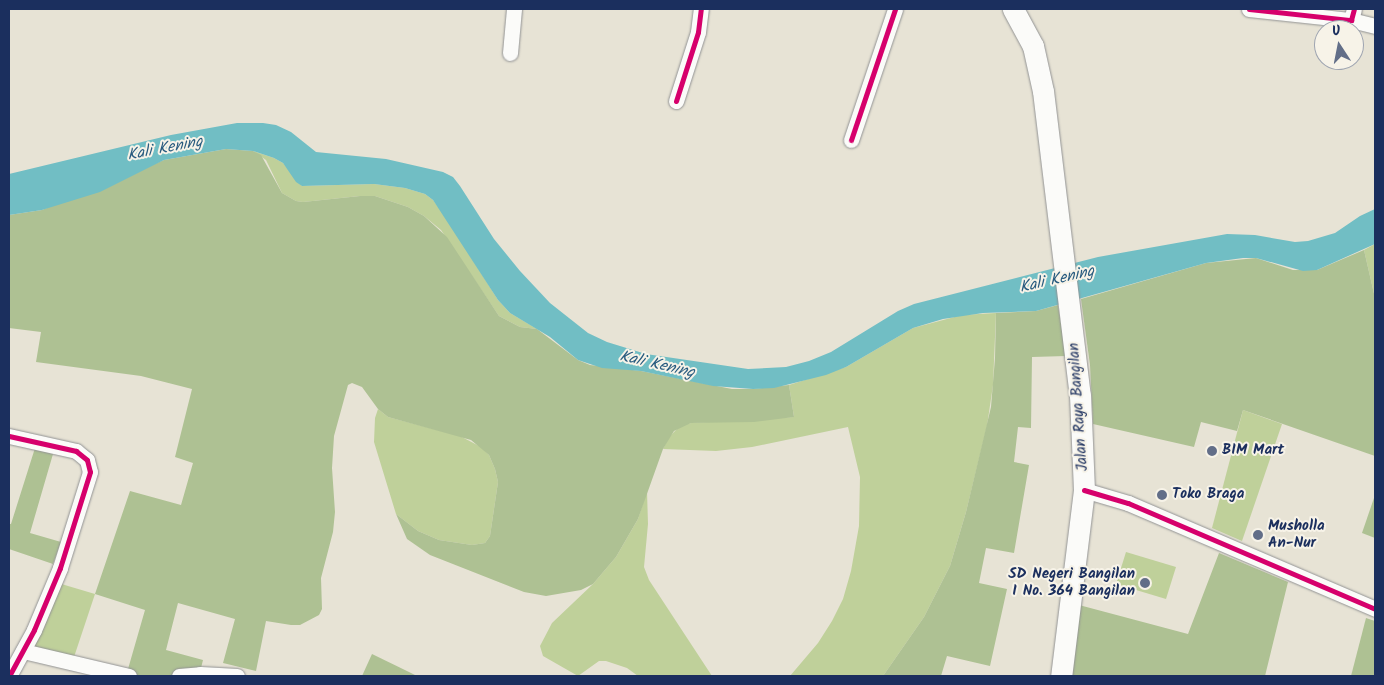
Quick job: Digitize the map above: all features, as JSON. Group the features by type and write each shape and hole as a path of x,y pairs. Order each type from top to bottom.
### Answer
{"main road":[{"name":"Jalan Raya Bangilan","path":"1013,9 1033,46 1043,91 1073,317 1080,395 1084,490 1061,676"}],"street":[{"path":"510,53 514,9"},
{"path":"676,101 698,32 701,9"},
{"path":"851,140 895,9"},
{"path":"1249,9 1352,15 1375,26"},
{"path":"9,436 76,451 87,460 90,472 60,568 23,651 9,676"},
{"path":"1084,490 1128,503 1375,609"},
{"path":"23,651 128,676"},
{"path":"179,676 200,674 236,676"}],"green space":[{"path":"226,149 253,151 261,155 282,193 296,201 375,196 408,207 424,216 447,237 499,316 520,327 537,329 578,360 590,365 641,371 732,389 754,389 789,385 794,417 754,422 691,423 674,431 663,449 638,519 616,557 593,584 581,590 546,596 524,592 430,555 407,539 396,514 418,531 439,540 472,545 485,543 490,536 498,482 495,469 489,455 471,440 388,417 378,409 362,387 352,383 348,385 334,436 332,468 335,512 333,532 321,578 322,609 319,615 300,625 266,621 256,671 223,663 235,619 178,603 166,650 203,660 199,676 126,676 145,610 95,594 130,491 181,505 193,463 175,457 192,389 141,376 36,362 41,332 9,328 9,215 42,210 164,160"},
{"path":"253,151 283,163 302,186 374,184 405,188 425,194 433,200 447,219 498,300 510,313 537,329 520,327 499,316 441,230 424,216 408,207 375,196 296,201 282,193 266,160"},
{"path":"1375,244 1375,298 1364,250"},
{"path":"1364,250 1375,298 1375,456 1243,410 1237,431 1201,422 1194,447 1093,424 1090,365 1081,299 1206,263 1256,258 1293,270 1317,270"},
{"path":"1058,305 1066,356 1032,357 1031,428 1018,427 1014,462 1029,465 1014,553 986,548 979,583 1007,589 990,666 947,656 941,676 883,676 924,617 950,566 966,512 991,407 996,313 1036,311"},
{"path":"996,313 993,385 987,426 966,512 950,566 924,617 883,676 790,676 818,643 832,621 843,599 851,571 859,526 860,477 848,427 752,447 716,451 663,449 669,437 680,426 691,423 794,417 789,385 846,367 913,328 962,315"},
{"path":"378,409 388,417 460,436 481,447 489,455 498,482 490,536 485,543 472,545 439,540 418,531 396,514 374,442 375,418"},
{"path":"1243,410 1282,424 1242,541 1212,528"},
{"path":"35,448 53,454 30,533 61,542 53,564 9,549 9,524 11,524"},
{"path":"647,491 648,524 644,567 649,580 712,676 638,676 627,668 606,661 599,661 578,676 543,656 540,646 552,623 593,584 616,557 638,519"},
{"path":"1375,495 1375,538 1362,533"},
{"path":"1126,552 1176,567 1166,599 1116,584"},
{"path":"1219,553 1288,582 1265,676 1072,676 1079,605 1188,634"},
{"path":"58,583 95,594 74,657 32,646"},
{"path":"1366,618 1375,621 1375,676 1351,676"},
{"path":"372,654 409,672 417,676 362,676"}],"water":[{"name":"Kali Kening","path":"237,123 276,125 291,132 316,152 386,159 443,172 453,177 460,186 494,239 520,271 550,303 588,333 607,342 646,354 748,369 786,367 809,361 831,352 898,311 914,304 1098,257 1227,234 1255,235 1295,242 1308,241 1335,233 1360,216 1375,209 1375,244 1317,270 1303,271 1256,258 1243,258 1206,263 1036,311 983,313 943,319 913,328 846,367 826,375 774,388 753,389 713,386 641,371 602,368 578,360 550,337 510,313 498,300 433,200 425,194 405,188 374,184 302,186 296,182 283,163 253,151 226,149 164,160 100,192 42,210 9,215 9,174 171,135"}],"cycle path":[{"path":"676,101 698,32 701,9"},
{"path":"851,140 895,9"},
{"path":"1249,9 1351,20 1354,9"},
{"path":"9,436 76,451 87,460 90,472 60,568 34,630 9,676"},
{"path":"1084,490 1128,503 1375,609"}],"place":[{"name":"BIM Mart","path":"1212,451"},
{"name":"Toko Braga","path":"1162,495"},
{"name":"Musholla An-Nur","path":"1258,535"},
{"name":"SD Negeri Bangilan I No. 364 Bangilan","path":"1145,583"}]}
